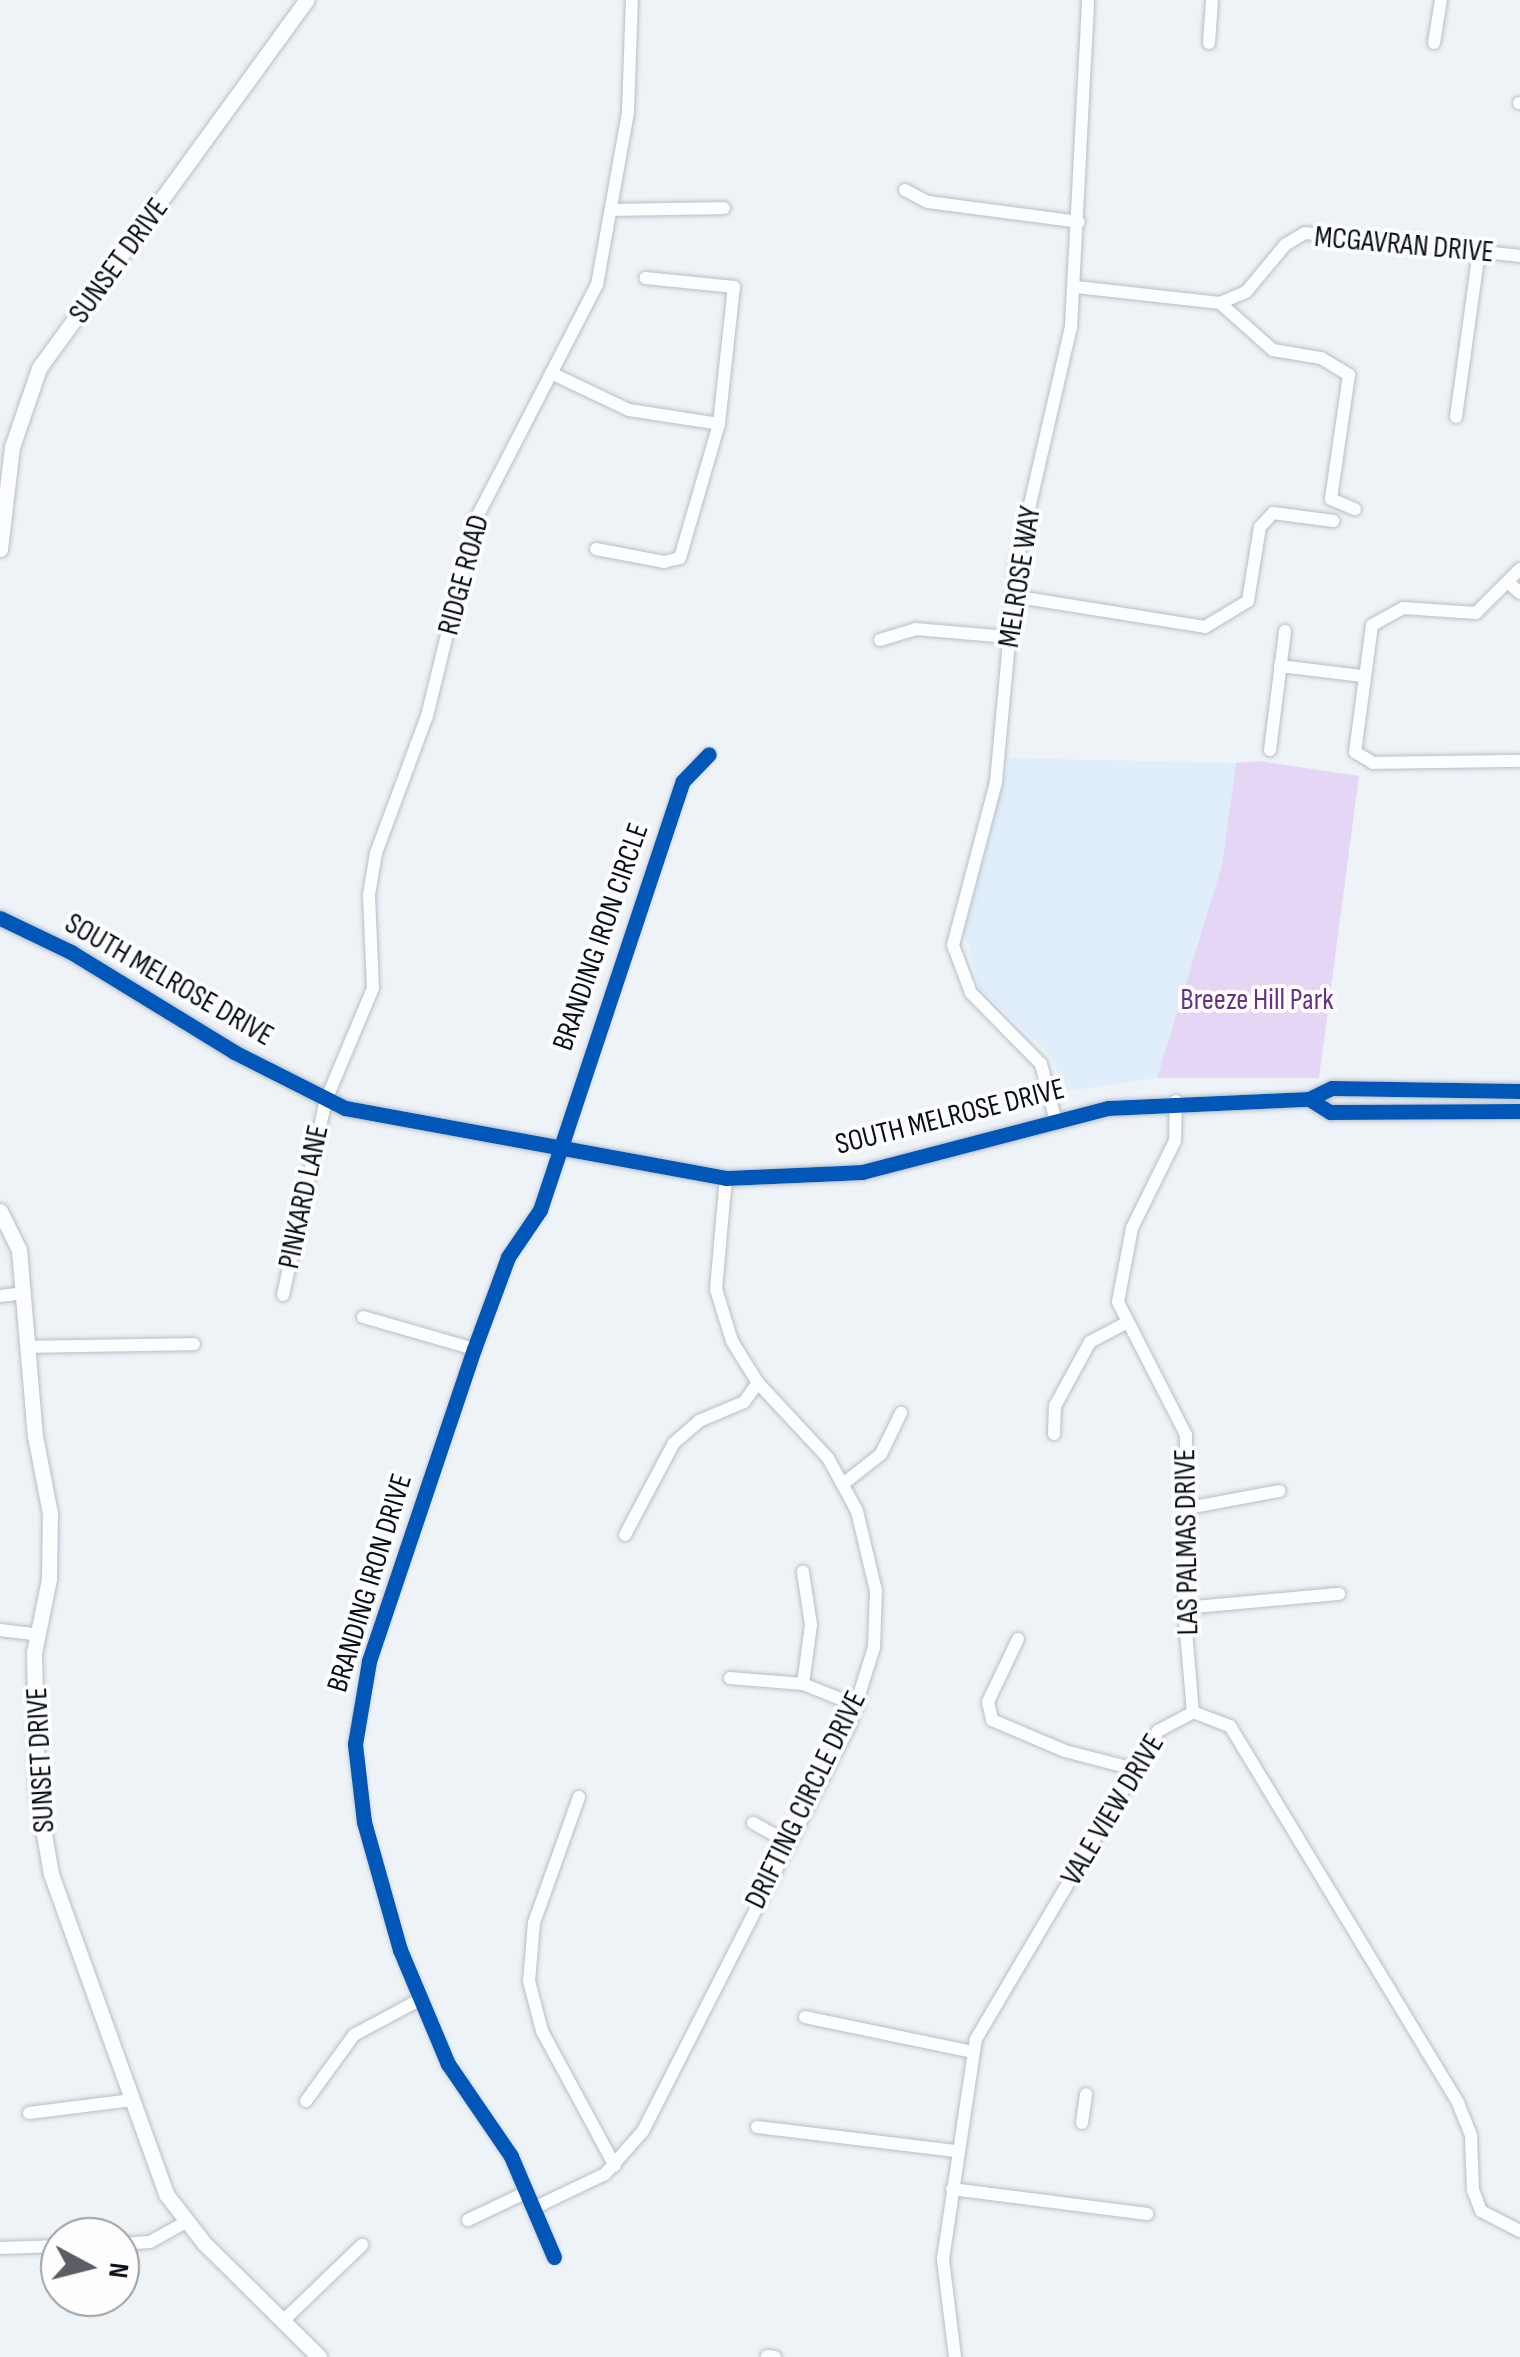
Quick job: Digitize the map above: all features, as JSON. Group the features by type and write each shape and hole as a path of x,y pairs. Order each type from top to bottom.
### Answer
{"main road":[{"name":"SUNSET DRIVE","path":"0,549 16,430 39,368 306,0"},
{"name":"SOUTH MELROSE DRIVE","path":"0,918 326,1100 726,1178 862,1172 1055,1118 1176,1101 1310,1099 1332,1088 1520,1091"},
{"name":"SOUTH MELROSE DRIVE","path":"1310,1099 1330,1112 1520,1111"},
{"name":"SUNSET DRIVE","path":"0,1210 20,1250 27,1347 52,1543 35,1634 40,1824 51,1874 153,2164 186,2222 319,2357"}],"street":[{"name":"RIDGE ROAD","path":"326,1100 372,988 369,886 427,716 474,521 597,285 614,210 633,60 632,0"},
{"name":"MELROSE WAY","path":"1055,1118 1041,1064 970,993 953,945 996,782 1012,596 1076,287 1088,0"},
{"path":"1209,43 1212,0"},
{"path":"1434,43 1441,0"},
{"path":"905,190 928,202 1079,222"},
{"path":"614,210 724,208"},
{"name":"MCGAVRAN DRIVE","path":"1220,303 1246,292 1285,245 1305,233 1520,256"},
{"path":"1456,417 1478,252"},
{"path":"596,549 664,562 680,558 720,424 734,287 645,278"},
{"path":"1076,287 1220,303 1273,350 1321,358 1348,375 1331,499 1355,509"},
{"path":"551,373 629,410 720,424"},
{"path":"1012,596 1205,626 1248,601 1260,527 1274,513 1333,522"},
{"path":"1520,569 1474,613 1390,612 1372,625 1363,676 1359,759 1520,761"},
{"path":"1508,582 1520,594"},
{"path":"880,640 915,629 1008,637"},
{"path":"1270,750 1285,631"},
{"path":"1280,666 1363,676"},
{"name":"BRANDING IRON CIRCLE","path":"560,1147 683,781 710,754"},
{"name":"PINKARD LANE","path":"283,1295 326,1100"},
{"name":"LAS PALMAS DRIVE","path":"1176,1101 1174,1142 1132,1228 1119,1275 1125,1323 1186,1435 1184,1608 1193,1712"},
{"name":"BRANDING IRON DRIVE","path":"554,2257 511,2156 448,2064 421,1999 378,1885 355,1744 368,1662 474,1349 508,1257 540,1210 560,1147"},
{"name":"DRIFTING CIRCLE DRIVE","path":"534,2208 615,2166 643,2131 858,1706 874,1647 876,1592 868,1548 843,1484 799,1423 758,1383 732,1341 716,1289 726,1178"},
{"path":"0,1296 23,1293"},
{"path":"363,1316 474,1349"},
{"path":"1054,1434 1055,1406 1090,1342 1125,1323"},
{"path":"27,1347 194,1344"},
{"path":"625,1535 674,1443 700,1421 744,1402 758,1383"},
{"path":"843,1484 881,1454 901,1412"},
{"path":"1188,1508 1279,1491"},
{"path":"803,1572 810,1625 803,1684"},
{"path":"1184,1608 1339,1594"},
{"path":"0,1630 35,1634"},
{"path":"1018,1639 988,1702 992,1720 1065,1750 1138,1770"},
{"path":"730,1678 803,1684 858,1706"},
{"name":"VALE VIEW DRIVE","path":"955,2357 942,2283 956,2151 972,2052 1166,1723 1193,1712 1230,1726 1458,2103 1471,2136 1473,2190 1481,2211 1520,2231"},
{"path":"579,1797 534,1923 529,1981 542,2031 615,2166"},
{"path":"753,1823 787,1842"},
{"path":"306,2101 354,2035 421,1999"},
{"path":"805,2017 972,2052"},
{"path":"1082,2123 1086,2094"},
{"path":"29,2113 132,2100"},
{"path":"757,2126 956,2151"},
{"path":"952,2189 1147,2214"},
{"path":"468,2220 527,2192"},
{"path":"140,2243 150,2242 186,2222"},
{"path":"283,2321 362,2245"},
{"path":"0,2248 40,2247"},
{"path":"766,2356 775,2357"}],"shaded area":[{"path":"1010,758 1236,763 1222,865 1157,1078 1068,1091 1047,1051 979,988 964,930"}],"green space":[{"name":"Breeze Hill Park","path":"1259,761 1359,776 1319,1078 1157,1078 1222,865 1236,763"}],"cycle path":[{"path":"554,2257 511,2156 448,2064 400,1950 364,1822 355,1744 369,1661 474,1349 508,1257 540,1210 683,781 709,754"},
{"path":"0,918 71,952 234,1052 345,1108 726,1178 862,1172 1108,1108 1309,1099 1332,1088 1520,1091"},
{"path":"1309,1099 1330,1112 1520,1111"}]}
